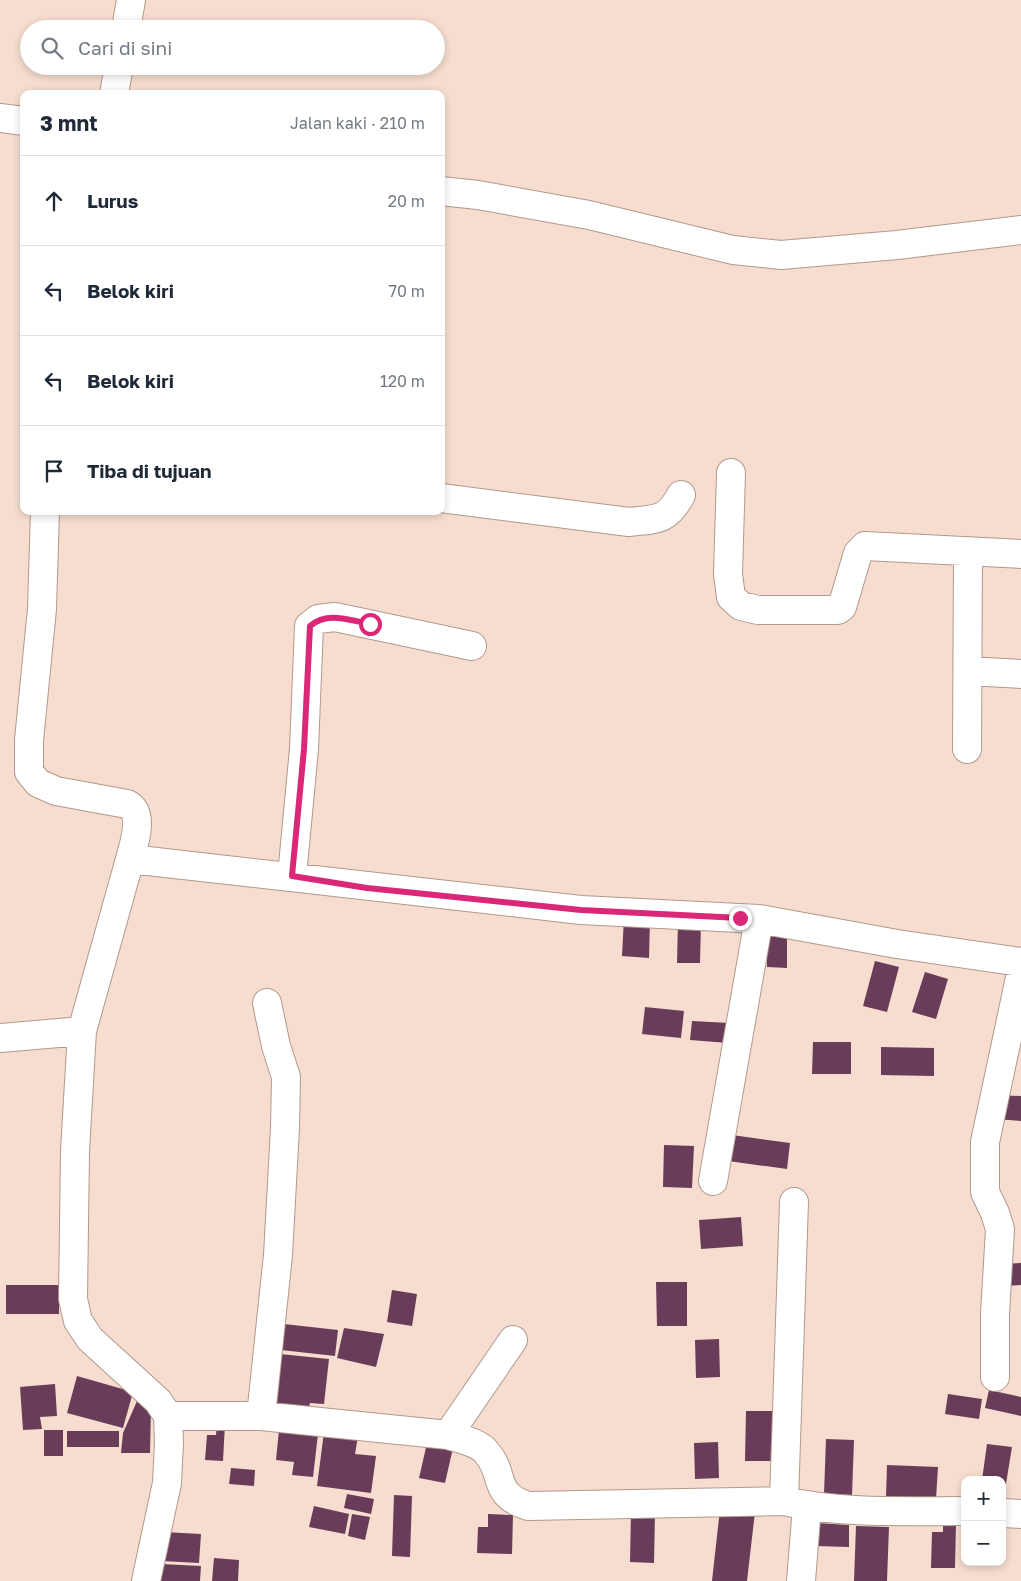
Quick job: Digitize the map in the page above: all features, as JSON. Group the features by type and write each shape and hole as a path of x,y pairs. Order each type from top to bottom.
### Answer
{"street":[{"path":"128,20 131,0"},
{"path":"115,90 117,75"},
{"path":"0,118 20,120"},
{"path":"445,191 478,195 589,215 733,250 781,255 897,245 1021,230"},
{"path":"730,473 728,574 730,597 741,606 758,610 838,610 842,607 858,553 865,546 968,553 1021,554"},
{"path":"445,499 629,522 660,519 673,510 681,496"},
{"path":"45,515 42,609 29,740 29,772 38,783 56,791 132,807 136,820 130,860 82,1031 75,1151 74,1299 78,1321 90,1339 158,1401 168,1416 167,1483 146,1581"},
{"path":"967,749 968,553"},
{"path":"292,876 304,749 310,626 318,619 335,617 472,646"},
{"path":"968,671 1021,674"},
{"path":"130,860 292,876 367,888 581,910 759,919 896,944 1021,962"},
{"path":"713,1182 759,919"},
{"path":"995,1377 995,1314 1000,1229 985,1192 985,1142 1021,972"},
{"path":"262,1416 278,1255 286,1077 276,1046 268,1004"},
{"path":"0,1038 82,1031"},
{"path":"794,1202 796,1503 801,1581"},
{"path":"448,1436 513,1340"},
{"path":"168,1416 262,1416 448,1436 475,1444 487,1452 506,1495 516,1502 528,1506 796,1503 894,1511 961,1511"},
{"path":"1006,1513 1021,1514"}],"building":[{"path":"624,917 650,919 649,958 622,956"},
{"path":"678,921 701,921 700,963 677,963"},
{"path":"767,929 787,929 787,968 767,967"},
{"path":"875,961 899,967 887,1012 863,1006"},
{"path":"925,972 948,979 936,1019 912,1012"},
{"path":"645,1007 684,1011 681,1038 642,1034"},
{"path":"692,1021 730,1023 728,1043 690,1040"},
{"path":"813,1042 851,1042 851,1074 812,1074"},
{"path":"881,1047 934,1048 934,1076 881,1075"},
{"path":"997,1095 1021,1096 1021,1121 996,1119"},
{"path":"732,1135 790,1143 787,1169 728,1161"},
{"path":"664,1145 694,1146 692,1188 663,1187"},
{"path":"741,1217 743,1246 701,1249 699,1220"},
{"path":"1021,1263 1021,1285 1001,1286 1001,1264"},
{"path":"656,1282 687,1282 687,1326 657,1326"},
{"path":"6,1285 59,1285 59,1314 6,1314"},
{"path":"392,1290 417,1294 412,1326 387,1322"},
{"path":"284,1324 338,1330 335,1356 281,1350"},
{"path":"344,1328 384,1334 376,1367 337,1358"},
{"path":"719,1339 720,1377 696,1378 695,1340"},
{"path":"280,1354 329,1359 324,1404 310,1403 309,1407 274,1403"},
{"path":"77,1376 133,1392 123,1428 67,1413"},
{"path":"55,1384 57,1416 40,1417 42,1429 23,1430 20,1387"},
{"path":"989,1390 1021,1397 1021,1416 985,1408"},
{"path":"948,1394 982,1399 979,1419 945,1414"},
{"path":"137,1401 151,1407 150,1453 121,1453 123,1433"},
{"path":"746,1411 780,1411 779,1461 745,1461"},
{"path":"217,1423 225,1424 223,1461 205,1460 207,1435 216,1435"},
{"path":"44,1430 63,1430 63,1456 44,1456"},
{"path":"279,1430 318,1434 313,1477 292,1475 294,1462 276,1460"},
{"path":"67,1431 119,1431 119,1447 67,1447"},
{"path":"324,1432 358,1436 355,1454 376,1456 371,1493 317,1486"},
{"path":"826,1439 854,1440 852,1495 824,1494"},
{"path":"718,1442 719,1478 695,1479 694,1443"},
{"path":"427,1443 453,1448 445,1483 419,1478"},
{"path":"987,1444 1012,1447 1006,1484 1006,1476 983,1476"},
{"path":"887,1465 938,1467 936,1499 886,1497"},
{"path":"231,1468 255,1470 254,1486 229,1484"},
{"path":"347,1494 374,1499 371,1514 344,1508"},
{"path":"394,1495 412,1496 410,1557 392,1556"},
{"path":"314,1506 349,1514 345,1534 309,1527"},
{"path":"720,1509 755,1512 747,1581 712,1581"},
{"path":"631,1511 655,1512 654,1563 630,1562"},
{"path":"352,1514 370,1517 365,1540 348,1536"},
{"path":"488,1514 513,1515 512,1554 477,1553 478,1527 488,1527"},
{"path":"816,1523 849,1525 849,1547 815,1546"},
{"path":"943,1523 956,1523 955,1568 931,1568 932,1532 943,1532"},
{"path":"856,1526 889,1527 887,1581 854,1581"},
{"path":"163,1532 201,1534 199,1563 162,1561"},
{"path":"214,1558 239,1560 238,1581 212,1581"},
{"path":"161,1564 201,1566 200,1581 160,1581"}],"route":[{"path":"370,624 335,617 318,619 310,626 304,710 304,749 292,876 367,888 441,894 581,910 740,918"}]}
